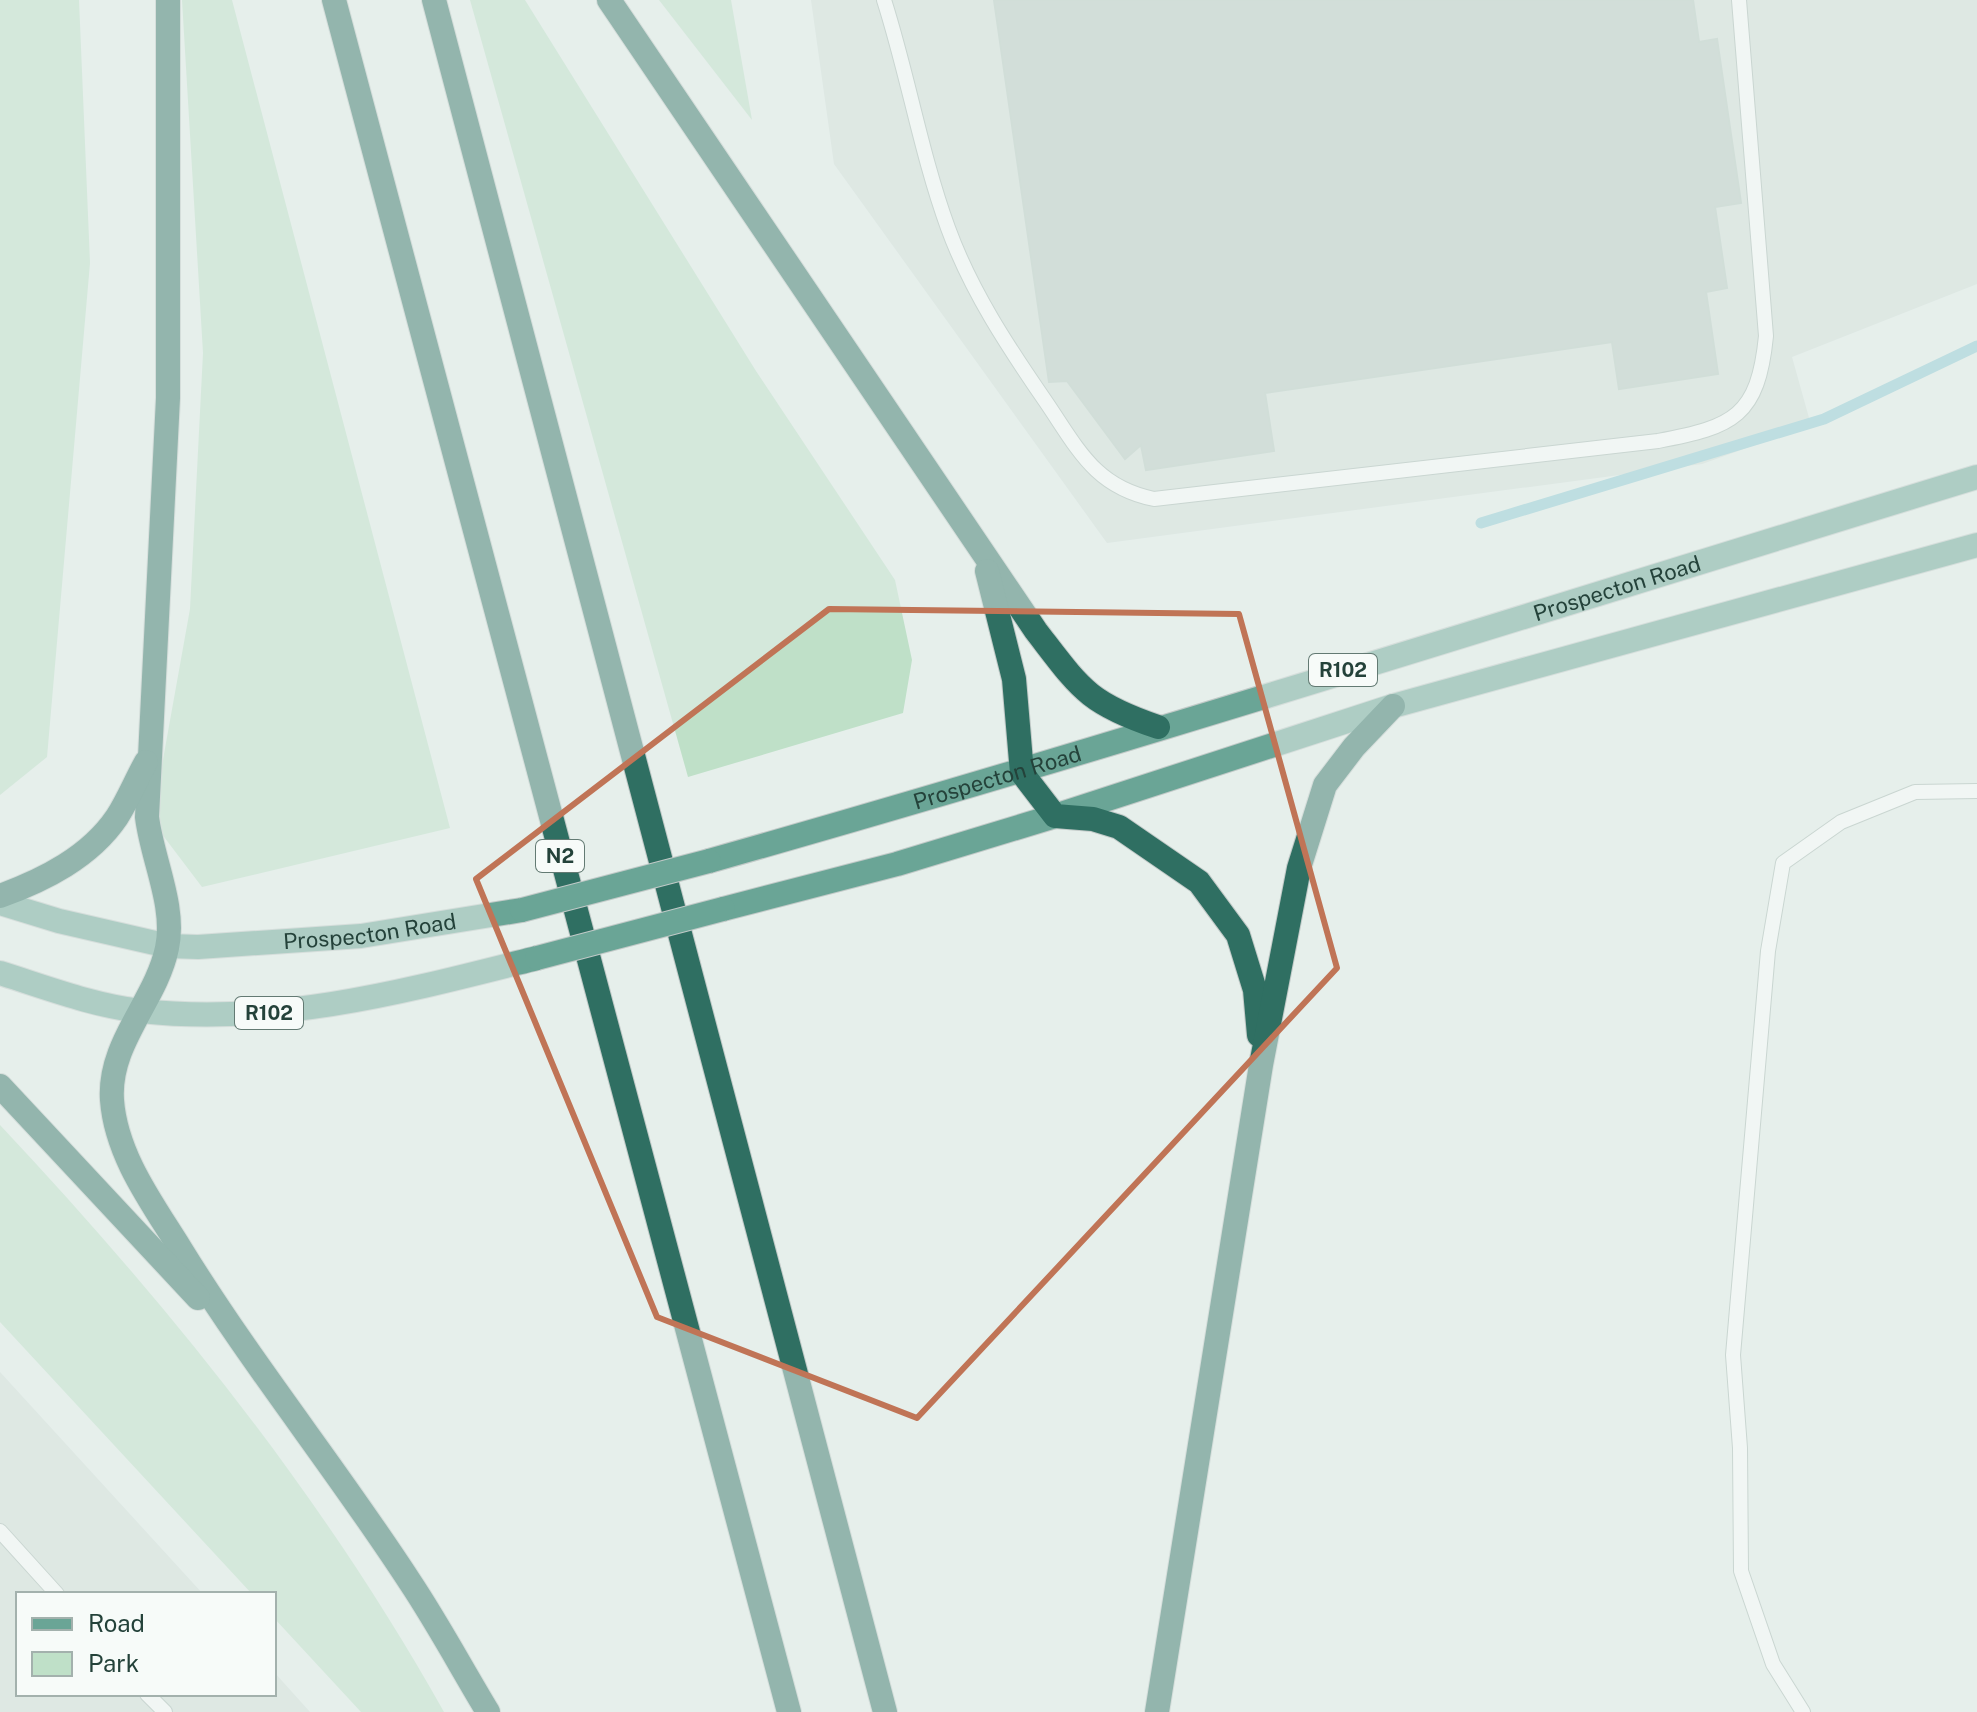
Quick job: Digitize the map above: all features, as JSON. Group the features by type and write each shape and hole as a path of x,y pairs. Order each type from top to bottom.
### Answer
{"highway":[{"path":"168,0 168,398 147,759 147,817 152,851 168,912 168,946 157,980 126,1038 116,1070 112,1100 121,1137 136,1177 235,1337 410,1582 488,1712"},
{"name":"N2","path":"334,0 789,1712"},
{"path":"434,0 885,1712"},
{"path":"609,0 982,552 1082,689 1096,702 1158,727"},
{"path":"982,552 1014,679 1022,773 1055,816 1093,819 1119,827 1199,882 1238,935 1255,990 1261,1065"},
{"path":"1157,1712 1261,1065 1299,868 1325,785 1354,747 1393,706"},
{"path":"0,896 34,883 70,862 95,842 116,818 147,759"},
{"path":"0,1086 235,1337"}],"main road":[{"name":"Prospecton Road","path":"0,903 59,921 168,946 198,947 361,936 522,910 1022,773 1158,727 1977,477"},
{"name":"R102","path":"0,973 140,1011 244,1015 311,1010 381,998 897,864 1393,706 1977,545"}],"lane":[{"path":"884,0 947,227 970,282 1006,343 1099,477 1134,495 1154,499 1658,441 1705,432 1734,417 1754,395 1762,372 1766,336 1739,0"},
{"path":"1803,1712 1773,1664 1741,1571 1740,1448 1733,1355 1768,951 1783,863 1841,822 1915,792 1977,791"},
{"path":"0,1531 55,1592"},
{"path":"149,1696 165,1712"}],"highlighted area":[{"path":"829,609 1239,614 1337,968 917,1418 657,1317 476,879"}],"shaded area":[{"path":"811,0 1977,0 1977,284 1792,357 1811,425 1702,464 1107,543 834,164"},
{"path":"0,1372 201,1592 16,1592 16,1696 276,1696 276,1674 310,1712 0,1712"}],"green space":[{"path":"0,0 79,0 90,263 47,757 0,795"},
{"path":"182,0 232,0 450,828 202,887 152,821 190,609 203,353"},
{"path":"470,0 525,0 756,371 895,580 912,660 903,713 688,777"},
{"path":"659,0 731,0 752,120"},
{"path":"0,1125 124,1262 240,1405 347,1554 444,1712 361,1712 276,1620 276,1592 250,1592 0,1322"}],"building":[{"path":"994,0 1693,0 1699,42 1717,39 1741,203 1715,207 1727,288 1706,292 1718,374 1619,389 1612,342 1265,393 1274,451 1146,470 1141,445 1125,459 1067,381 1049,382"}],"waterway":[{"path":"1481,523 1824,419 1977,346"}]}
